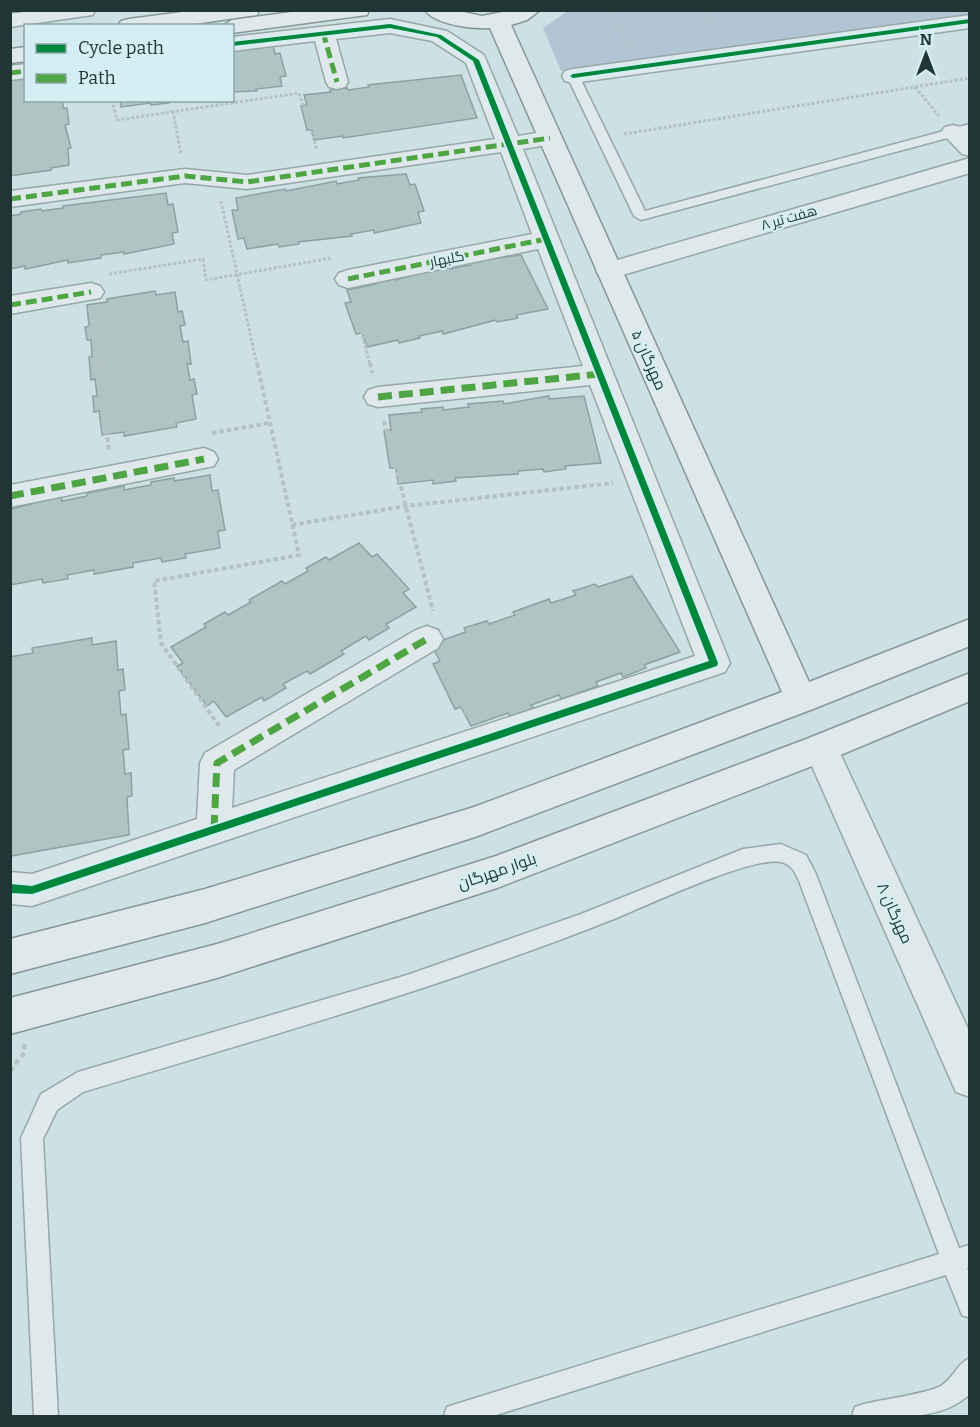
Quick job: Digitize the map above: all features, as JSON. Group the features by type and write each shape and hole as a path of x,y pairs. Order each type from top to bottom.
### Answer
{"street":[{"path":"10,21 85,10"},
{"path":"144,24 249,10"},
{"path":"234,27 359,10"},
{"path":"435,10 464,21 498,21 513,18 530,10"},
{"name":"مهرگان ۵","path":"498,21 801,699"},
{"path":"573,76 969,21"},
{"path":"10,888 32,890 714,663 476,60 439,36 390,26 234,44"},
{"path":"323,32 337,82"},
{"path":"961,130 969,149"},
{"path":"10,200 185,176 247,182 550,138"},
{"name":"هفت تیر ۸","path":"609,271 969,165"},
{"name":"گلبهار","path":"348,279 546,239"},
{"path":"10,305 91,292"},
{"path":"378,397 600,374"},
{"path":"10,496 204,459"},
{"path":"10,957 205,906 476,822 801,699 969,632"},
{"path":"214,829 217,763 427,639"},
{"name":"بلوار مهرگان","path":"10,1016 217,961 497,872 821,748 969,687"},
{"name":"مهرگان ۸","path":"821,748 969,1078"}],"lane":[{"path":"573,76 641,216 961,130"},
{"path":"46,1416 32,1138 49,1102 78,1083 407,986 583,922 743,858 781,853 798,861 808,879 961,1258 969,1307"},
{"path":"456,1416 961,1258"},
{"path":"864,1416 943,1398 960,1387 969,1370"}],"path":[{"path":"609,10 633,55"},
{"path":"702,10 721,42"},
{"path":"603,138 969,78"},
{"path":"914,87 961,130"},
{"path":"112,102 117,120 299,93 323,171"},
{"path":"173,111 185,176"},
{"path":"237,751 161,643 154,581 299,555 221,199 247,182"},
{"path":"112,476 89,277 203,259 206,280 340,257 348,279 435,621 427,639 482,740"},
{"path":"204,459 202,435 270,423"},
{"path":"292,525 406,506 642,480"}],"shaded area":[{"path":"569,10 970,11 969,14 561,71 543,28"}],"building":[{"path":"273,45 275,54 280,53 286,76 280,77 282,86 256,89 257,91 234,92 234,48"},
{"path":"461,75 477,118 343,138 343,136 314,140 312,130 307,130 301,106 307,105 304,95 369,87 368,85"},
{"path":"24,76 24,102 63,102 63,108 67,108 69,124 65,125 71,148 68,148 69,165 10,176 10,77"},
{"path":"120,102 170,102 151,105 150,103 121,107"},
{"path":"406,174 410,185 415,184 424,211 418,212 421,223 374,233 374,230 351,234 352,236 298,242 299,244 279,247 278,244 247,249 244,238 238,239 232,210 238,210 236,198 336,181 337,184 359,180 358,178"},
{"path":"166,193 168,205 173,204 178,232 172,233 174,244 124,254 124,252 101,255 101,258 68,263 68,260 25,269 25,266 10,269 10,216 41,209 42,211 63,208 63,206"},
{"path":"521,255 548,309 516,315 518,318 497,322 496,320 443,334 442,331 419,336 420,338 399,343 398,340 367,347 362,333 356,334 345,303 351,302 347,290 376,284 375,281 394,277 395,280 448,266 450,269 471,265 470,262"},
{"path":"155,291 156,295 175,292 178,312 182,311 185,325 180,326 183,342 188,341 191,364 187,364 190,380 194,379 197,394 192,395 196,419 176,423 177,427 124,436 124,432 102,435 99,411 94,412 93,396 97,396 95,379 91,380 89,357 92,356 91,340 87,340 85,327 89,326 87,305 107,302 107,299"},
{"path":"549,396 549,399 584,396 601,463 565,466 566,469 544,472 543,469 518,471 518,474 455,478 456,481 433,484 433,480 398,484 396,468 390,468 384,431 391,430 389,415 422,412 421,409 443,407 443,410 469,407 468,404 503,401 504,404"},
{"path":"210,475 212,491 218,490 225,530 218,531 220,548 185,554 186,558 162,562 161,558 133,563 133,567 94,574 94,570 67,575 68,579 43,583 42,579 10,585 10,509 61,497 62,501 87,496 87,493 124,486 124,490 151,485 151,482"},
{"path":"359,543 372,557 377,554 409,589 403,593 416,607 386,624 389,628 369,640 366,636 341,651 344,654 310,674 307,671 283,684 286,688 264,701 262,697 226,717 214,701 207,706 177,666 183,663 171,647 206,627 204,624 225,612 228,615 282,581 285,584 308,571 306,568 326,557 329,560"},
{"path":"632,576 680,652 644,665 646,668 623,677 621,673 596,682 598,686 561,699 559,695 531,705 534,708 510,717 508,713 471,726 461,707 455,709 433,664 440,661 431,644 466,632 464,628 487,621 489,624 515,615 513,612 549,599 551,603 576,595 573,591 595,584 598,587"},
{"path":"92,638 92,645 116,641 118,670 123,669 125,690 119,691 121,715 126,714 129,749 123,750 125,774 131,773 132,796 127,797 129,835 11,856 10,657 33,653 32,648"}],"marked path":[{"path":"323,32 337,82"},
{"path":"10,73 24,71"},
{"path":"10,199 185,176 247,182 550,138"},
{"path":"348,279 546,239"},
{"path":"10,305 91,292"},
{"path":"378,397 600,374"},
{"path":"10,496 204,459"},
{"path":"214,829 217,763 427,639"}],"cycle path":[{"path":"573,76 970,21"},
{"path":"10,888 32,890 714,663 476,60 439,36 390,26 234,44"}]}
